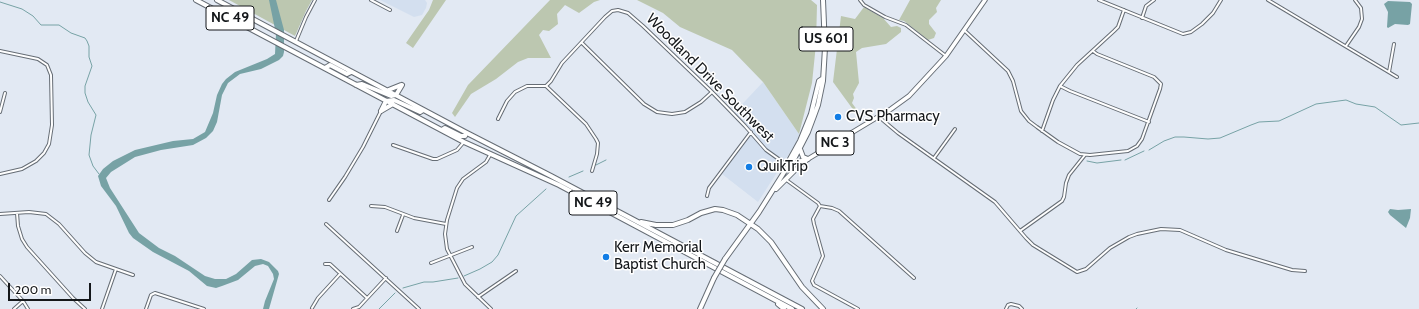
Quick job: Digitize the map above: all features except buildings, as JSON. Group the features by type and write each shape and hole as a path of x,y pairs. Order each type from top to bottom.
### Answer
{"highway":[{"name":"NC 49","path":"196,0 464,142 559,185 792,309"},
{"name":"NC 49","path":"217,0 386,91 521,160 802,309"},
{"name":"US 601","path":"700,309 714,278 725,259 751,224 788,166 793,161 808,132 818,105 823,81 826,42 823,0"},
{"path":"325,68 330,65 347,74 351,72"},
{"name":"US 601","path":"788,166 811,114 819,81 822,79"},
{"path":"356,85 362,84 387,95 396,95 402,84 386,91"},
{"path":"381,111 386,101 394,100 420,112 423,110"},
{"path":"381,111 393,104"},
{"path":"442,130 445,128 461,136 465,136 466,133"},
{"path":"800,149 801,155 808,159"},
{"path":"770,195 794,170"},
{"path":"635,220 656,225 673,225 688,220 708,210 715,209 730,211 751,224 771,242 802,287 823,309"},
{"path":"770,297 784,309"}],"main road":[{"name":"NC 3","path":"788,166 808,159 909,96 946,56 985,0"},
{"path":"788,166 794,170 808,159"}],"street":[{"path":"296,42 315,0"},
{"path":"371,0 390,10"},
{"path":"860,0 864,5 885,17 903,23 946,56"},
{"path":"1099,0 1179,33 1187,33 1196,29 1216,11 1221,0"},
{"path":"1142,18 1146,6 1154,0"},
{"path":"1268,0 1397,77"},
{"path":"1346,46 1359,27 1362,19 1361,8 1355,0"},
{"name":"Woodland Drive Southwest","path":"546,86 551,81 562,63 610,13 618,10 625,11 643,26 712,92 770,153 788,166"},
{"path":"1042,131 1053,100 1060,86 1077,65 1118,27 1124,10"},
{"path":"964,30 1008,71 1013,81 1021,111 1029,121 1042,131 1075,152 1085,155 1121,153 1134,149 1141,142 1161,84 1154,77 1093,51"},
{"path":"582,43 644,104 657,112 672,114 685,112 701,102 712,92"},
{"path":"1389,72 1394,44"},
{"path":"0,51 38,59 47,65 51,75 52,125 49,144 44,153 36,161 22,169 0,174"},
{"path":"498,119 507,101 515,92 527,86 546,86 586,124 596,139 598,143 597,154 592,171"},
{"path":"1060,86 1149,122"},
{"path":"0,112 5,93"},
{"path":"329,200 363,147 381,111"},
{"path":"879,116 898,133 995,202 1033,245 1077,272 1086,269 1110,248 1129,237 1161,229 1180,230 1226,250 1292,270 1305,271"},
{"path":"934,158 956,129"},
{"path":"707,196 709,188 751,132"},
{"path":"393,145 433,159 437,159 457,150 464,142"},
{"path":"490,155 486,162 459,184 454,194 446,224 445,243 450,256 465,284 491,309"},
{"path":"1020,231 1062,201 1069,175 1085,155"},
{"path":"785,179 820,206 839,211 914,278"},
{"path":"371,206 385,207 414,218 446,224"},
{"path":"820,206 815,215 814,224 823,256 813,283 819,289 858,309"},
{"path":"0,214 29,212 46,214 60,224 85,253 96,262 133,275"},
{"path":"16,213 22,239 27,247 73,298 85,309"},
{"path":"397,231 404,215"},
{"path":"326,224 419,309"},
{"path":"431,263 472,248"},
{"path":"325,264 330,264 367,298"},
{"path":"102,309 116,269"},
{"path":"478,297 516,271"},
{"path":"312,308 318,298 340,274"},
{"path":"0,276 23,301 28,309"},
{"path":"353,309 359,307 386,278"},
{"path":"146,309 153,293 159,293 204,309"},
{"path":"14,309 23,301"},
{"path":"1006,309 1008,305 1015,304 1022,309"},
{"path":"411,309 415,305"}],"shaded area":[{"path":"229,0 312,0 295,36"},
{"path":"269,0 276,0 284,30 283,56 279,60 261,69 240,74 228,83 222,95 217,122 213,131 206,138 193,145 161,150 135,157 111,172 106,178 110,188 139,233 159,248 175,256 205,276 215,279 226,279 236,274 252,260 261,259 269,262 279,274 269,309 263,309 274,279 268,266 263,264 255,266 238,280 216,288 207,286 189,271 153,252 133,238 116,206 101,186 98,176 103,169 113,161 135,150 173,141 193,139 205,132 213,113 217,95 226,79 235,72 267,59 275,54 276,34"},
{"path":"380,0 425,0 427,3 422,15 414,17"},
{"path":"433,0 446,0 413,48 406,43 429,10"},
{"path":"550,0 600,0 594,2 579,13 565,5 557,14 558,24 549,31 543,30 539,35 551,58 528,58 518,62 496,79 471,94 455,117 452,113 468,85"},
{"path":"637,0 811,0 817,5 816,44 812,83 799,134 763,82 732,50 680,27 663,13"},
{"path":"910,0 941,0 936,8 937,12 929,20 929,24 936,33 934,38 928,40 904,21 899,20"},
{"path":"1388,1 1410,2 1412,4 1410,24 1395,24 1388,28 1387,27 1388,12 1384,4"},
{"path":"864,7 883,18 891,27 897,26 901,28 901,32 886,44 862,48 856,52 859,83 853,94 854,98 852,103 863,118 860,119 833,82 841,16 855,19"},
{"path":"763,82 799,134 796,143 758,202 722,174 751,134 732,115"},
{"path":"1390,209 1411,209 1410,218 1406,228 1390,215 1388,212"}],"waterway":[{"path":"0,2 22,9 33,16 41,25 59,25 71,33 85,38 87,41 92,66 85,86 85,93 88,102 96,115 91,135 89,155 93,166 99,174"},
{"path":"1149,150 1164,141 1175,137 1208,139 1220,138 1259,122 1279,121 1316,104 1346,100 1356,104 1375,107 1401,125 1419,123"},
{"path":"1125,160 1144,151"},
{"path":"596,165 606,160"},
{"path":"1087,161 1097,163 1121,160"},
{"path":"569,177 583,171"},
{"path":"464,276 492,262 498,255 516,216 546,189"},
{"path":"403,288 424,282 458,278"},
{"path":"379,309 395,293"}],"place":[{"name":"CVS Pharmacy","path":"838,117"},
{"name":"QuikTrip","path":"749,167"},
{"name":"Kerr Memorial Baptist Church","path":"606,257"}]}
